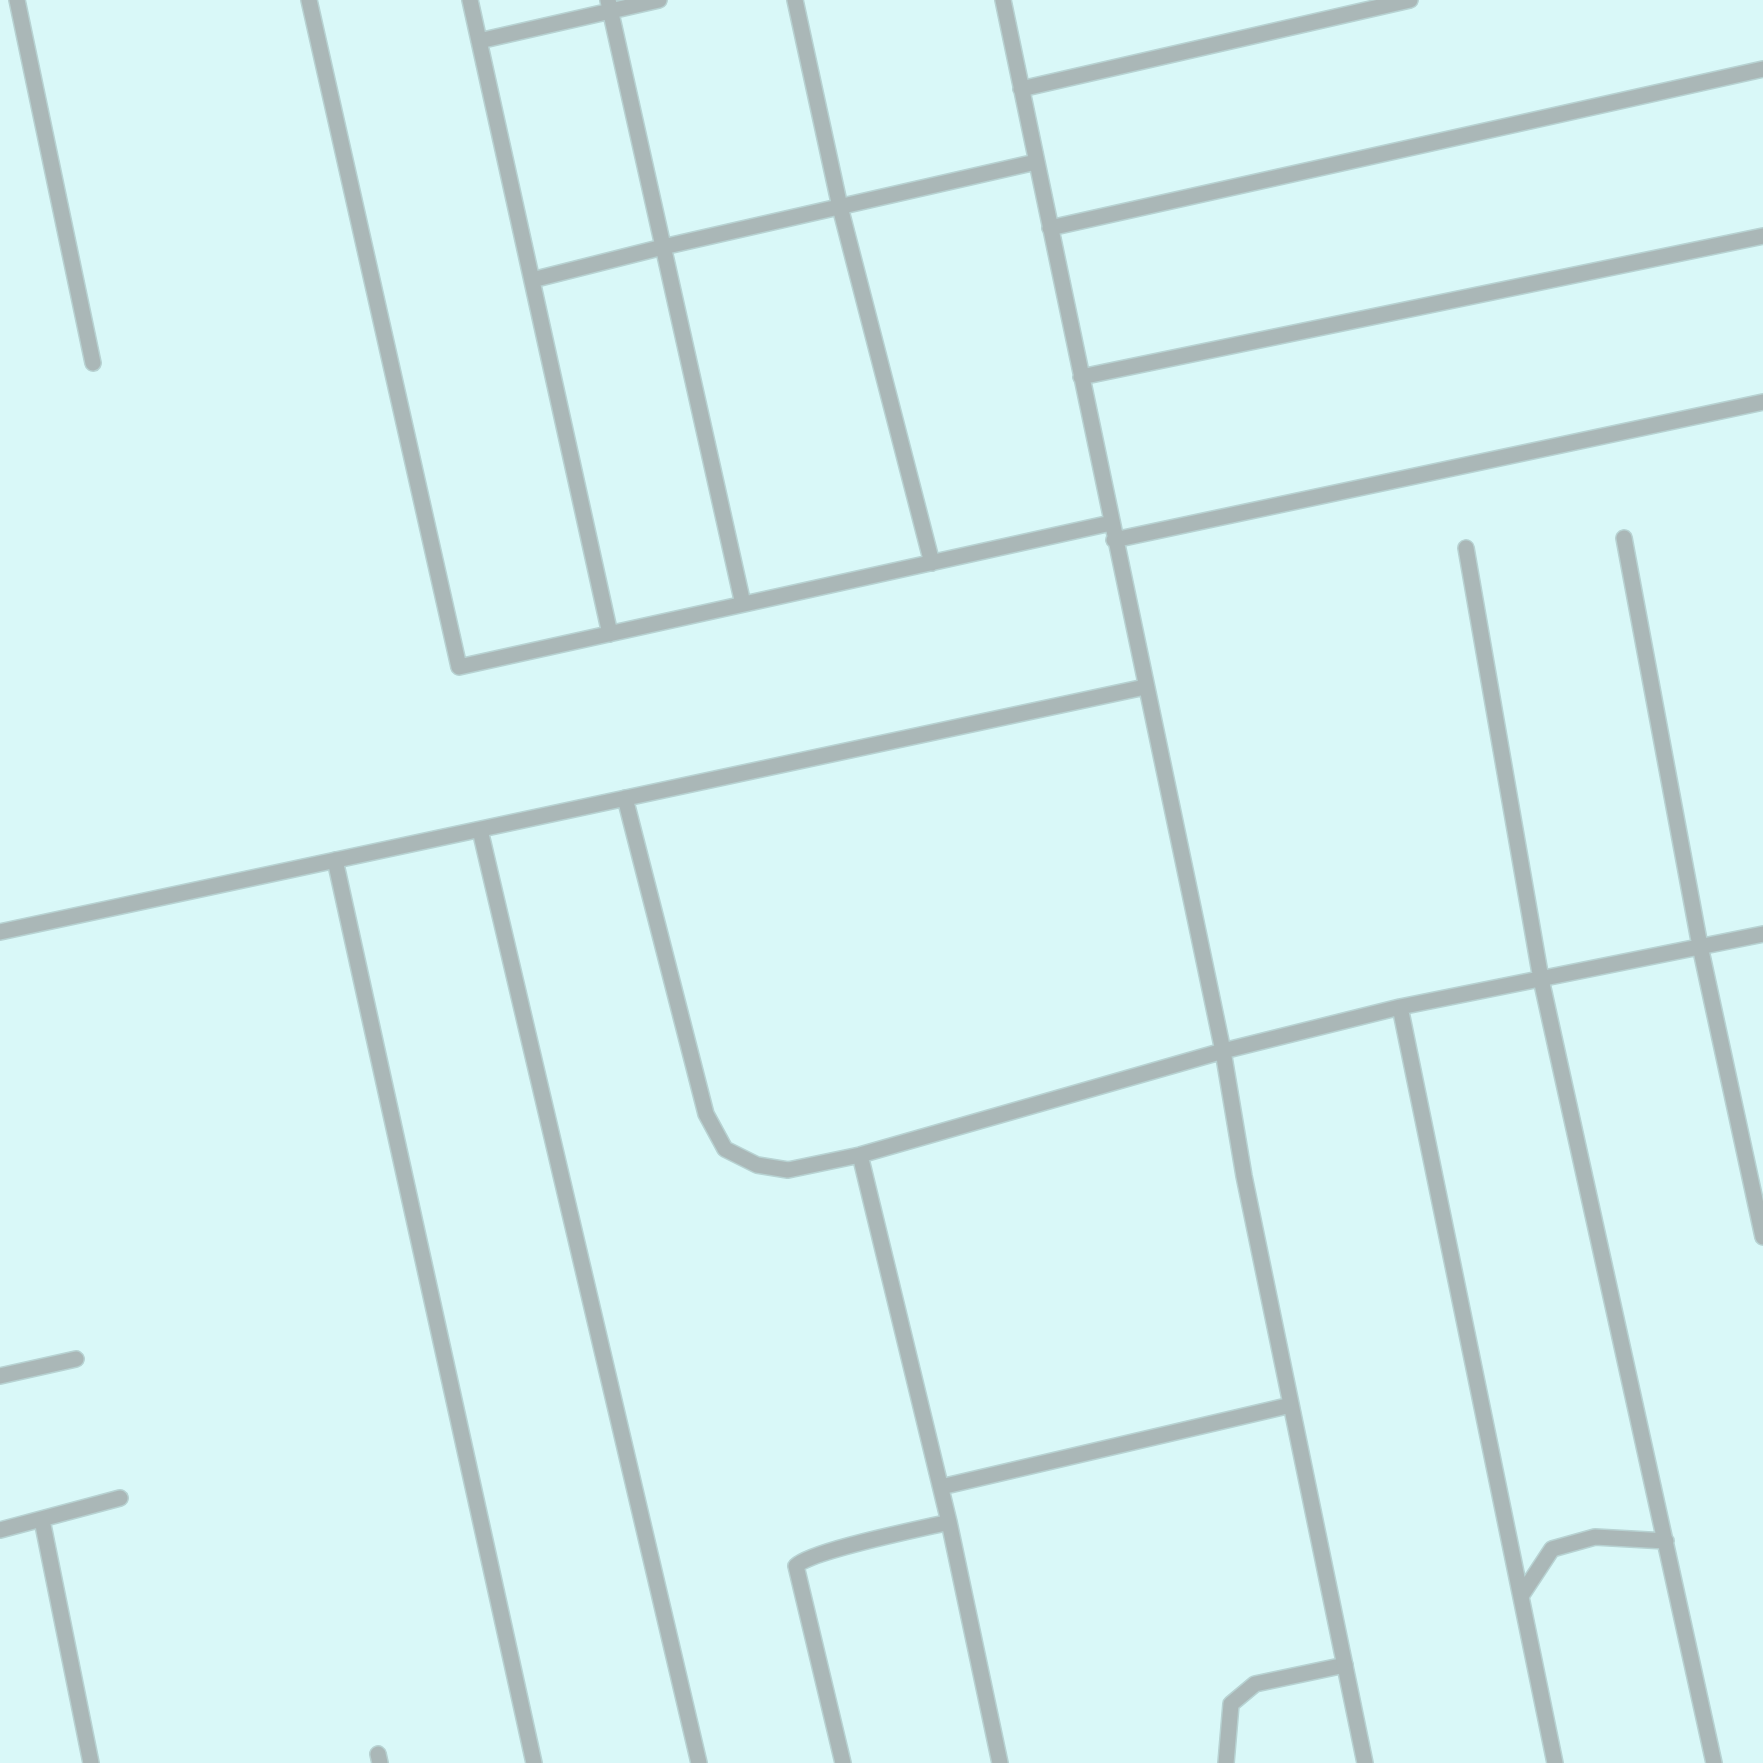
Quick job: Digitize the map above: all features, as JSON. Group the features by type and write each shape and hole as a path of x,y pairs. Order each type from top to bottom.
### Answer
{"street":[{"path":"17,0 93,364"},
{"path":"309,0 458,667 1112,523"},
{"path":"470,0 610,634"},
{"path":"479,42 609,6 659,0"},
{"path":"795,0 840,207 932,563"},
{"path":"1003,0 1114,540 1223,1051 1244,1176 1365,1763"},
{"path":"1021,89 1410,0"},
{"path":"609,6 743,604"},
{"path":"1050,228 1763,69"},
{"path":"532,280 663,247 1036,162"},
{"path":"1081,377 1763,236"},
{"path":"1114,540 1763,402"},
{"path":"1624,538 1700,946 1763,1237"},
{"path":"1466,548 1541,979 1714,1763"},
{"path":"0,932 1145,687"},
{"path":"625,798 706,1114 725,1149 756,1165 788,1170 860,1155 1223,1051 1400,1007 1763,934"},
{"path":"480,830 699,1763"},
{"path":"335,860 534,1763"},
{"path":"1400,1007 1555,1763"},
{"path":"860,1155 941,1487 1000,1763"},
{"path":"0,1376 76,1359"},
{"path":"941,1487 1291,1404"},
{"path":"0,1530 120,1498"},
{"path":"42,1520 91,1763"},
{"path":"843,1763 796,1566 803,1559 949,1522"},
{"path":"1521,1596 1552,1549 1595,1537 1666,1541"},
{"path":"1226,1763 1232,1704 1255,1684 1345,1666"}]}
